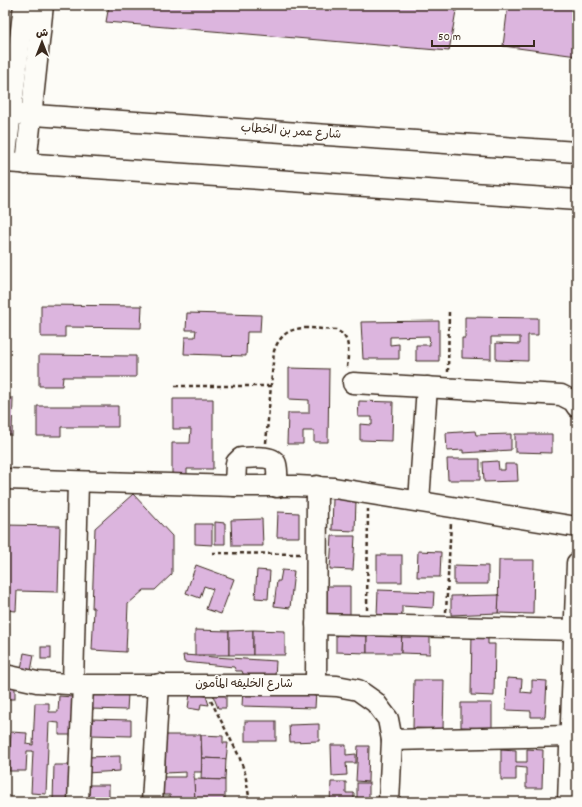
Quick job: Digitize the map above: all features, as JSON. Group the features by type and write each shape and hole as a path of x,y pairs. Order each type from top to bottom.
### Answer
{"street":[{"path":"24,5 8,113 5,162 577,200"},
{"path":"26,164 43,5"},
{"name":"شارع عمر بن الخطاب","path":"8,113 577,152"},
{"path":"353,383 561,395 573,402 577,407"},
{"path":"419,501 427,387"},
{"path":"235,486 236,463 241,458 265,457 274,460 276,464 277,487"},
{"path":"5,480 277,487 317,486 577,527"},
{"path":"78,482 78,802"},
{"path":"316,685 317,486"},
{"path":"568,802 577,563"},
{"path":"316,624 575,630"},
{"name":"شارع الخليفه المأمون","path":"5,676 37,682 78,685 316,685 337,686 358,690 376,702 388,719 392,740 389,802"},
{"path":"152,802 159,684"},
{"path":"392,740 571,736"}],"path":[{"path":"447,388 449,311"},
{"path":"265,457 274,351 276,345 284,334 296,328 336,330 341,333 346,337 348,343 347,378 349,382 353,383"},
{"path":"175,386 271,386"},
{"path":"367,625 368,493"},
{"path":"445,627 451,506"},
{"path":"212,553 317,555"},
{"path":"203,684 239,756 245,773 250,802"}],"building":[{"path":"109,5 457,5 449,51 106,22"},
{"path":"508,5 577,5 577,56 503,46"},
{"path":"41,305 142,306 141,328 65,327 65,337 41,337"},
{"path":"187,313 261,315 260,332 247,332 246,356 184,354 185,337 195,337 196,330 186,330"},
{"path":"465,317 538,318 538,335 528,335 528,361 496,360 496,343 520,344 520,337 491,337 491,359 462,358 462,338 465,338"},
{"path":"439,321 439,361 416,361 416,345 430,345 429,336 390,337 390,345 399,344 399,359 363,359 361,322"},
{"path":"39,355 136,356 136,377 63,377 62,386 39,386"},
{"path":"289,368 329,369 328,442 314,442 314,431 303,431 303,444 287,444 288,413 309,413 309,400 289,399"},
{"path":"5,398 13,398 12,435 5,435"},
{"path":"173,399 213,399 213,469 187,469 187,474 172,474 172,443 190,443 191,429 173,429"},
{"path":"359,401 393,402 392,441 360,440 360,424 372,425 372,417 358,417"},
{"path":"37,406 118,406 118,427 61,427 61,436 37,436"},
{"path":"475,431 476,435 511,434 511,450 463,453 463,450 447,451 446,433"},
{"path":"515,434 552,434 552,453 515,452"},
{"path":"447,459 480,459 480,480 448,480"},
{"path":"498,461 499,470 505,470 505,464 517,464 518,481 484,482 483,462"},
{"path":"133,494 172,536 172,574 155,590 144,590 128,604 126,652 92,650 95,528"},
{"path":"333,499 356,500 355,531 332,530"},
{"path":"278,512 299,513 299,537 277,537"},
{"path":"262,519 263,546 232,546 231,520"},
{"path":"215,522 225,523 225,544 215,544"},
{"path":"195,524 212,524 212,545 195,544"},
{"path":"5,525 60,526 58,592 17,591 16,611 5,610"},
{"path":"332,536 355,536 353,570 330,569"},
{"path":"418,551 441,552 440,577 417,577"},
{"path":"377,555 402,555 402,582 377,582"},
{"path":"499,560 534,560 533,614 498,613"},
{"path":"196,565 234,579 221,614 206,609 213,589 204,586 200,598 186,593"},
{"path":"454,565 488,566 488,584 454,584"},
{"path":"257,570 270,571 268,599 255,598"},
{"path":"282,570 294,571 290,608 274,606 277,581 280,581"},
{"path":"325,586 350,586 350,619 325,619"},
{"path":"378,590 434,592 433,608 402,606 402,617 377,616"},
{"path":"499,595 498,613 451,615 451,596"},
{"path":"195,630 229,631 229,655 195,655"},
{"path":"253,630 253,655 229,655 229,631"},
{"path":"253,630 285,631 285,655 253,655"},
{"path":"336,630 367,630 367,653 336,652"},
{"path":"367,630 402,630 401,653 367,653"},
{"path":"402,630 430,631 430,654 401,653"},
{"path":"472,631 488,631 488,644 495,644 494,696 471,695"},
{"path":"41,647 51,647 51,659 41,659"},
{"path":"24,653 34,655 31,671 21,669"},
{"path":"183,655 276,661 275,678 244,676 242,671 236,671 234,667 184,662"},
{"path":"507,678 522,679 521,692 532,693 532,680 547,681 545,717 531,717 531,711 506,710"},
{"path":"414,680 444,680 443,729 413,728"},
{"path":"5,686 15,686 15,699 5,699"},
{"path":"243,689 316,691 315,708 242,706"},
{"path":"91,693 128,694 127,710 90,709"},
{"path":"212,693 226,693 226,708 218,708"},
{"path":"190,694 206,696 209,705 201,704 200,710 188,708"},
{"path":"59,696 73,697 71,735 59,735 59,723 49,722 46,794 31,793 33,751 27,751 26,771 9,771 11,732 27,733 26,744 33,745 35,703 49,703 49,712 58,712"},
{"path":"461,703 492,703 492,728 461,727"},
{"path":"90,719 131,720 131,736 90,735"},
{"path":"245,721 276,721 276,741 245,741"},
{"path":"319,724 319,741 290,742 289,725"},
{"path":"165,735 201,735 202,772 194,772 195,801 171,802 170,795 163,795 163,777 186,777 186,772 165,773"},
{"path":"201,735 223,736 223,743 228,743 226,759 202,758"},
{"path":"331,745 346,745 346,755 356,754 356,763 346,763 347,775 332,776"},
{"path":"358,746 369,746 368,782 356,781"},
{"path":"501,749 516,750 516,762 527,762 527,749 543,750 542,788 526,788 526,768 516,767 516,780 501,780"},
{"path":"120,756 120,771 86,773 86,757"},
{"path":"202,758 226,759 225,780 201,779"},
{"path":"54,765 69,765 68,801 53,801"},
{"path":"194,779 225,780 225,802 195,801"},
{"path":"331,782 346,782 346,793 354,793 354,800 346,800 346,802 330,802"},
{"path":"357,783 369,783 369,802 357,802"},
{"path":"83,785 109,785 109,801 83,802"}]}
